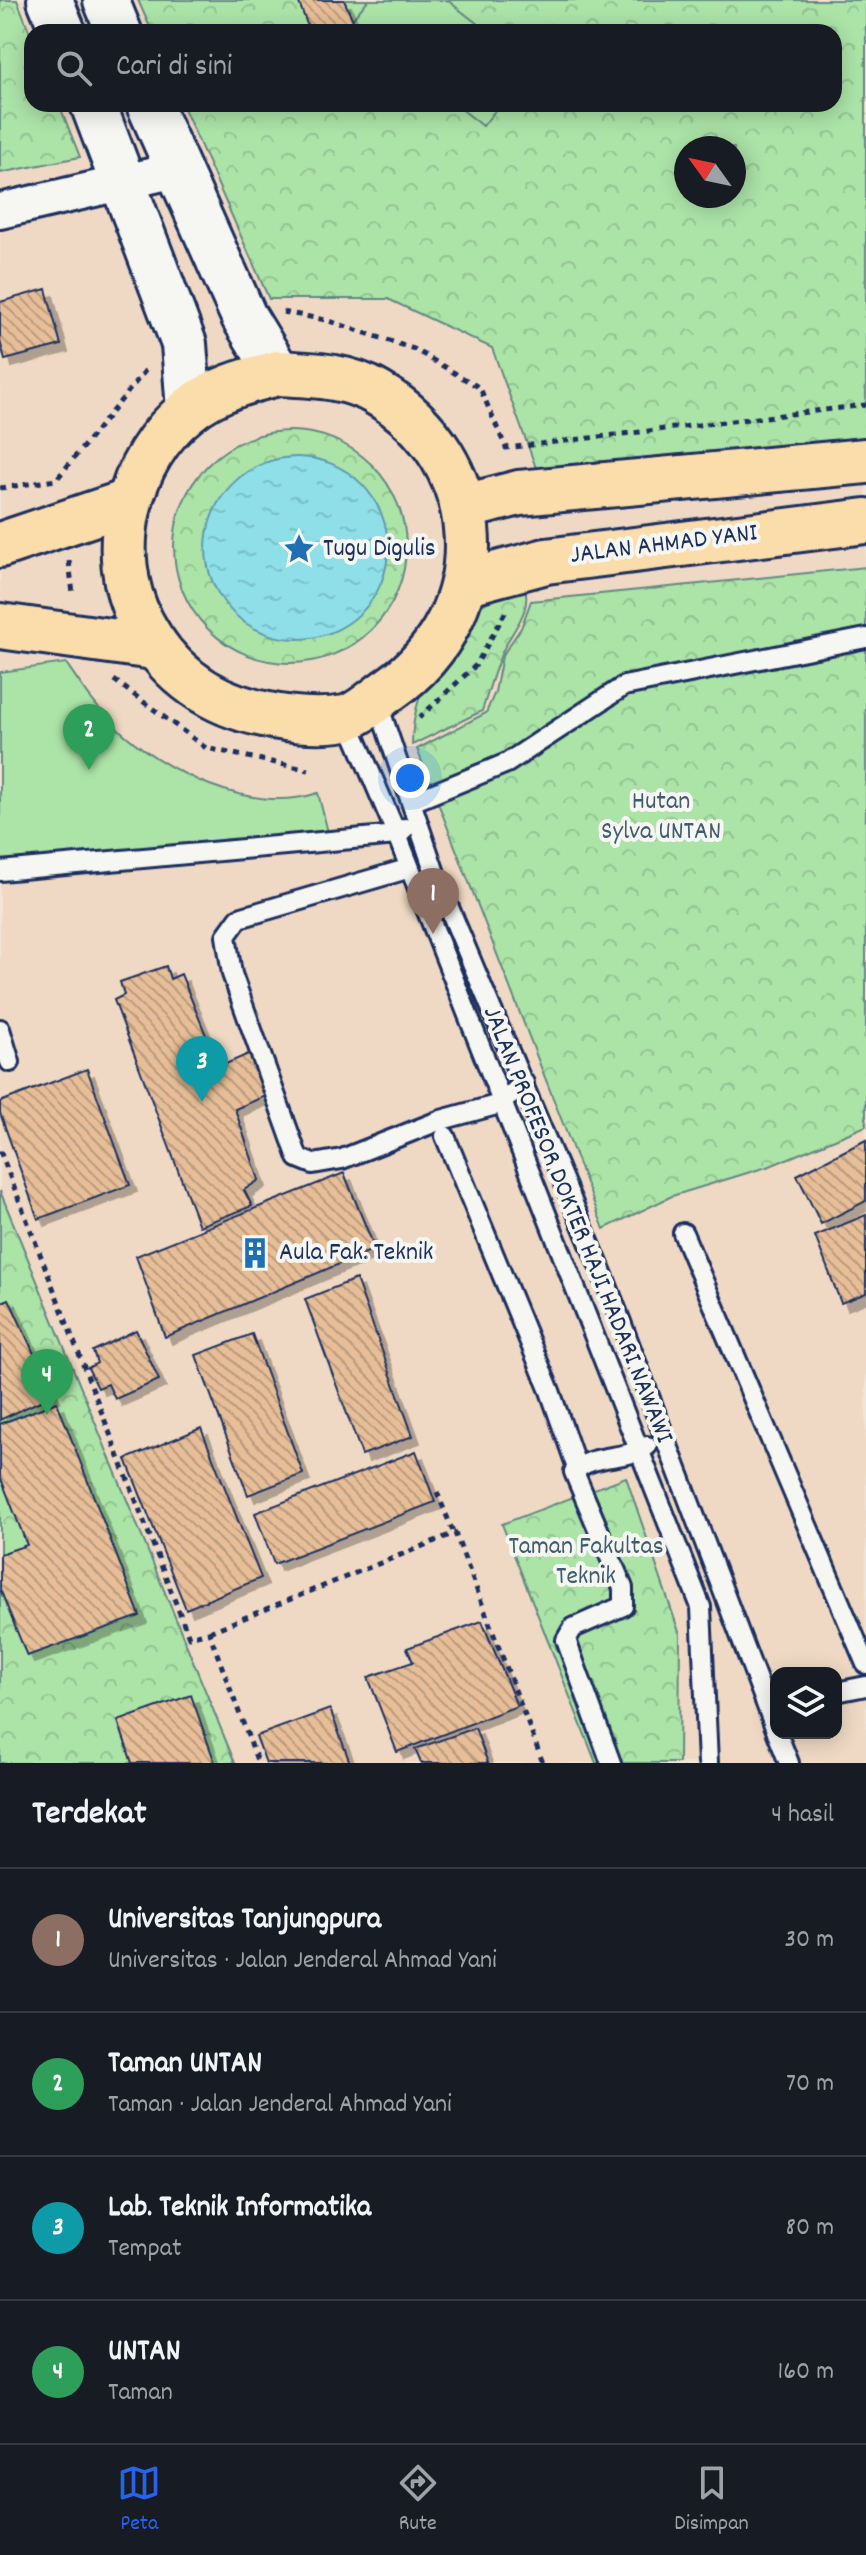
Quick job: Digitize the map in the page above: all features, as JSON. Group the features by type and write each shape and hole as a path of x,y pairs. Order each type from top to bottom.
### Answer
{"highway":[{"path":"278,373 328,375 375,392 415,421 446,461 464,507 468,545 464,583 452,618 432,650 407,677 362,708 280,718 232,707 189,683 154,647 131,602 122,553 128,502 151,451 189,410 231,385 278,373"},
{"path":"464,507 519,493 866,461"},
{"path":"0,545 128,502"},
{"name":"JALAN AHMAD YANI","path":"464,583 546,561 866,521"},
{"path":"0,626 154,647"}],"street":[{"path":"50,0 60,24"},
{"path":"106,0 116,24"},
{"path":"96,112 184,344 189,410"},
{"path":"152,112 244,317 278,373"},
{"path":"0,211 176,170"}],"lane":[{"path":"0,871 397,835 415,810 507,763 624,686 866,638"},
{"name":"JALAN PROFESOR DOKTER HAJI HADARI NAWAWI","path":"362,708 415,810 437,879 605,1280 661,1434 770,1712"},
{"name":"JALAN PROFESOR DOKTER HAJI HADARI NAWAWI","path":"362,708 407,869 701,1607 708,1763"},
{"path":"407,869 239,918 226,936 232,974 298,1158 313,1164 342,1159 441,1120 500,1104 524,1083"},
{"path":"0,1029 10,1062"},
{"path":"445,1136 550,1391 577,1468 574,1472 623,1588 623,1606 573,1628 566,1640 611,1763"},
{"path":"683,1233 866,1664"},
{"path":"577,1468 639,1452 661,1434"},
{"path":"842,1691 866,1686"},
{"name":"JALAN PROFESOR DOKTER HAJI HADARI NAWAWI","path":"780,1739 789,1763"}],"path":[{"path":"270,310 326,320 414,349 480,388 506,448 866,405"},
{"path":"0,488 56,480 157,356"},
{"path":"69,560 73,594"},
{"path":"0,1151 189,1637 209,1632 454,1534"},
{"path":"437,1492 543,1763"},
{"path":"209,1632 258,1763"}],"shaded area":[{"path":"0,0 866,0 866,1763 0,1763"}],"green space":[{"path":"0,0 17,0 26,24 24,24 24,112 62,112 80,157 0,173"},
{"path":"138,0 866,0 866,437 539,476 492,348 388,299 269,299 186,112 842,112 842,24 148,24"},
{"path":"368,0 447,0 478,24 353,24 350,22"},
{"path":"465,112 494,112 483,126"},
{"path":"290,431 334,440 372,465 397,503 406,547 397,591 372,629 334,654 290,663 246,654 208,629 183,591 174,547 183,503 208,465 246,440"},
{"name":"Hutan Sylva UNTAN","path":"866,567 866,1126 770,1166 672,1196 604,1229 417,749 486,713 495,692 502,656 521,628 531,601"},
{"path":"524,583 526,604 520,622 504,647 482,711 412,745 413,726 423,688 452,635 480,607"},
{"path":"66,663 115,726 158,759 183,773 237,794 292,798 318,793 330,840 0,874 0,672"},
{"path":"0,1191 235,1763 0,1763"},
{"name":"Taman Fakultas Teknik","path":"626,1477 680,1635 679,1763 596,1763 502,1524"}],"water":[{"path":"297,457 332,464 348,472 361,484 373,497 381,513 388,548 381,583 373,599 361,612 348,624 332,632 297,639 262,632 246,624 233,612 221,599 213,583 206,548 213,513 221,497 233,484 246,472 262,464"}],"building":[{"path":"298,0 344,0 354,24 307,24"},
{"path":"46,289 61,345 5,360 0,341 0,302"},
{"path":"166,966 170,979 181,974 219,1067 253,1052 270,1094 235,1109 259,1180 244,1190 252,1206 199,1226 114,1000 124,995 120,982"},
{"path":"87,1069 130,1185 38,1219 0,1113 0,1102"},
{"path":"866,1140 866,1201 821,1224 797,1175"},
{"name":"Aula Fak. Teknik","path":"344,1173 375,1249 165,1337 136,1256"},
{"path":"866,1215 866,1293 841,1303 815,1236"},
{"path":"356,1279 413,1436 362,1455 305,1299"},
{"path":"9,1299 53,1395 0,1420 0,1303"},
{"path":"136,1330 159,1380 115,1399 108,1384 98,1388 88,1368 97,1363 93,1351"},
{"path":"252,1334 303,1474 248,1495 196,1355"},
{"path":"57,1402 140,1616 27,1656 0,1589 0,1554 27,1545 0,1476 0,1424"},
{"path":"201,1428 261,1578 186,1609 126,1459"},
{"path":"416,1451 435,1502 274,1564 255,1513"},
{"path":"482,1621 517,1706 397,1752 368,1677 413,1662 407,1648"},
{"path":"191,1695 215,1763 132,1763 118,1721"},
{"path":"330,1709 350,1763 266,1763 256,1736"},
{"path":"475,1728 488,1763 421,1763 415,1749"}],"place":[{"name":"Tugu Digulis","path":"299,549"},
{"name":"Taman UNTAN","path":"89,770"},
{"name":"Universitas Tanjungpura","path":"433,934"},
{"name":"Lab. Teknik Informatika","path":"202,1102"},
{"name":"Aula Fak. Teknik","path":"255,1253"},
{"name":"UNTAN","path":"47,1415"}]}
